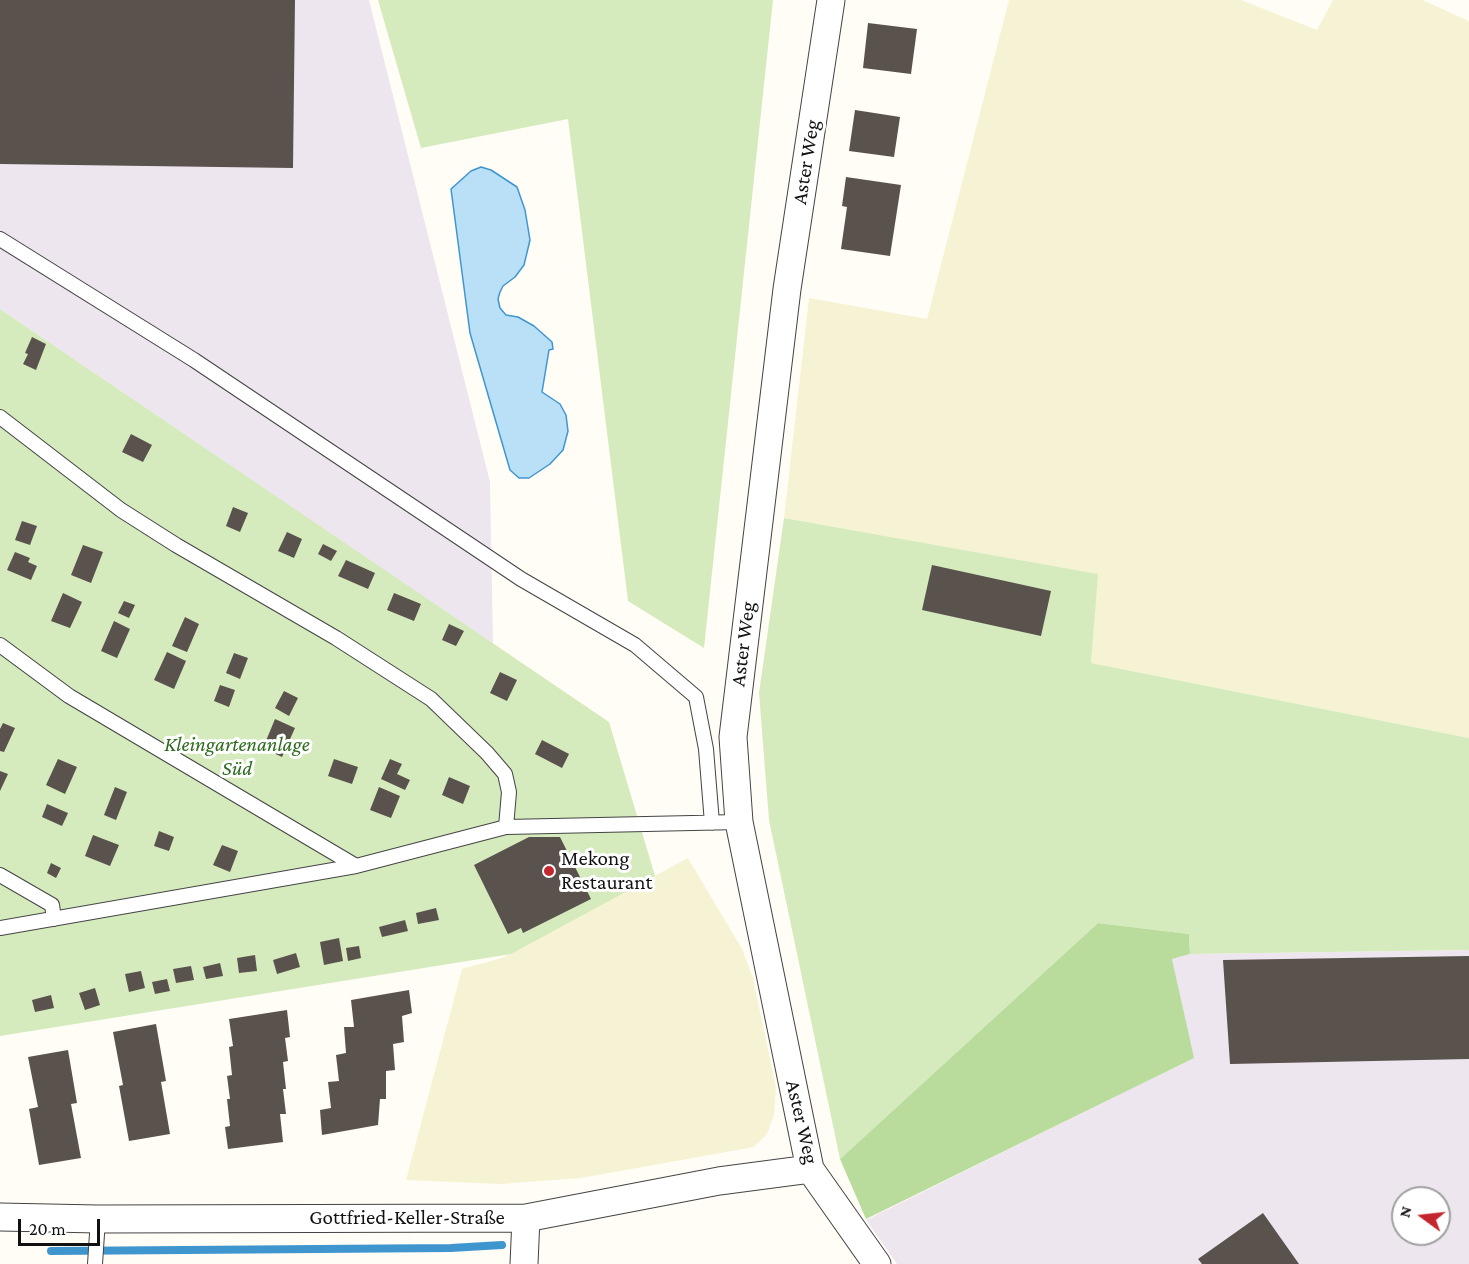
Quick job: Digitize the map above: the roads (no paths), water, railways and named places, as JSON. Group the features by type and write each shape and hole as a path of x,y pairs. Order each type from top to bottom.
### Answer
{"street":[{"name":"Aster Weg","path":"831,0 787,289 733,737 739,822 810,1169 877,1264"},
{"name":"Gottfried-Keller-Straße","path":"0,1217 98,1231 526,1218 719,1181 810,1169"},
{"path":"524,1264 526,1218"}],"lane":[{"path":"0,239 194,360 521,579 635,645 696,697 706,749 712,823"},
{"path":"0,417 121,510 176,545 336,638 431,699 488,753 505,774 509,792 506,828"},
{"path":"0,645 69,696 356,866"},
{"path":"0,928 356,866 506,828 739,822"},
{"path":"0,876 52,905 54,919"},
{"path":"95,1263 98,1231"}],"water":[{"path":"481,167 491,170 517,187 525,210 530,240 524,265 500,292 498,299 500,308 506,315 518,317 534,326 552,342 553,349 549,350 542,392 560,404 566,415 568,431 563,450 550,464 529,478 519,478 510,470 470,333 451,189 471,171"}],"waterway":[{"path":"51,1251 451,1248 502,1245"}],"place":[{"name":"Mekong Restaurant","path":"549,871"}],"park label":[{"name":"Kleingartenanlage Süd","path":"237,757"}]}
